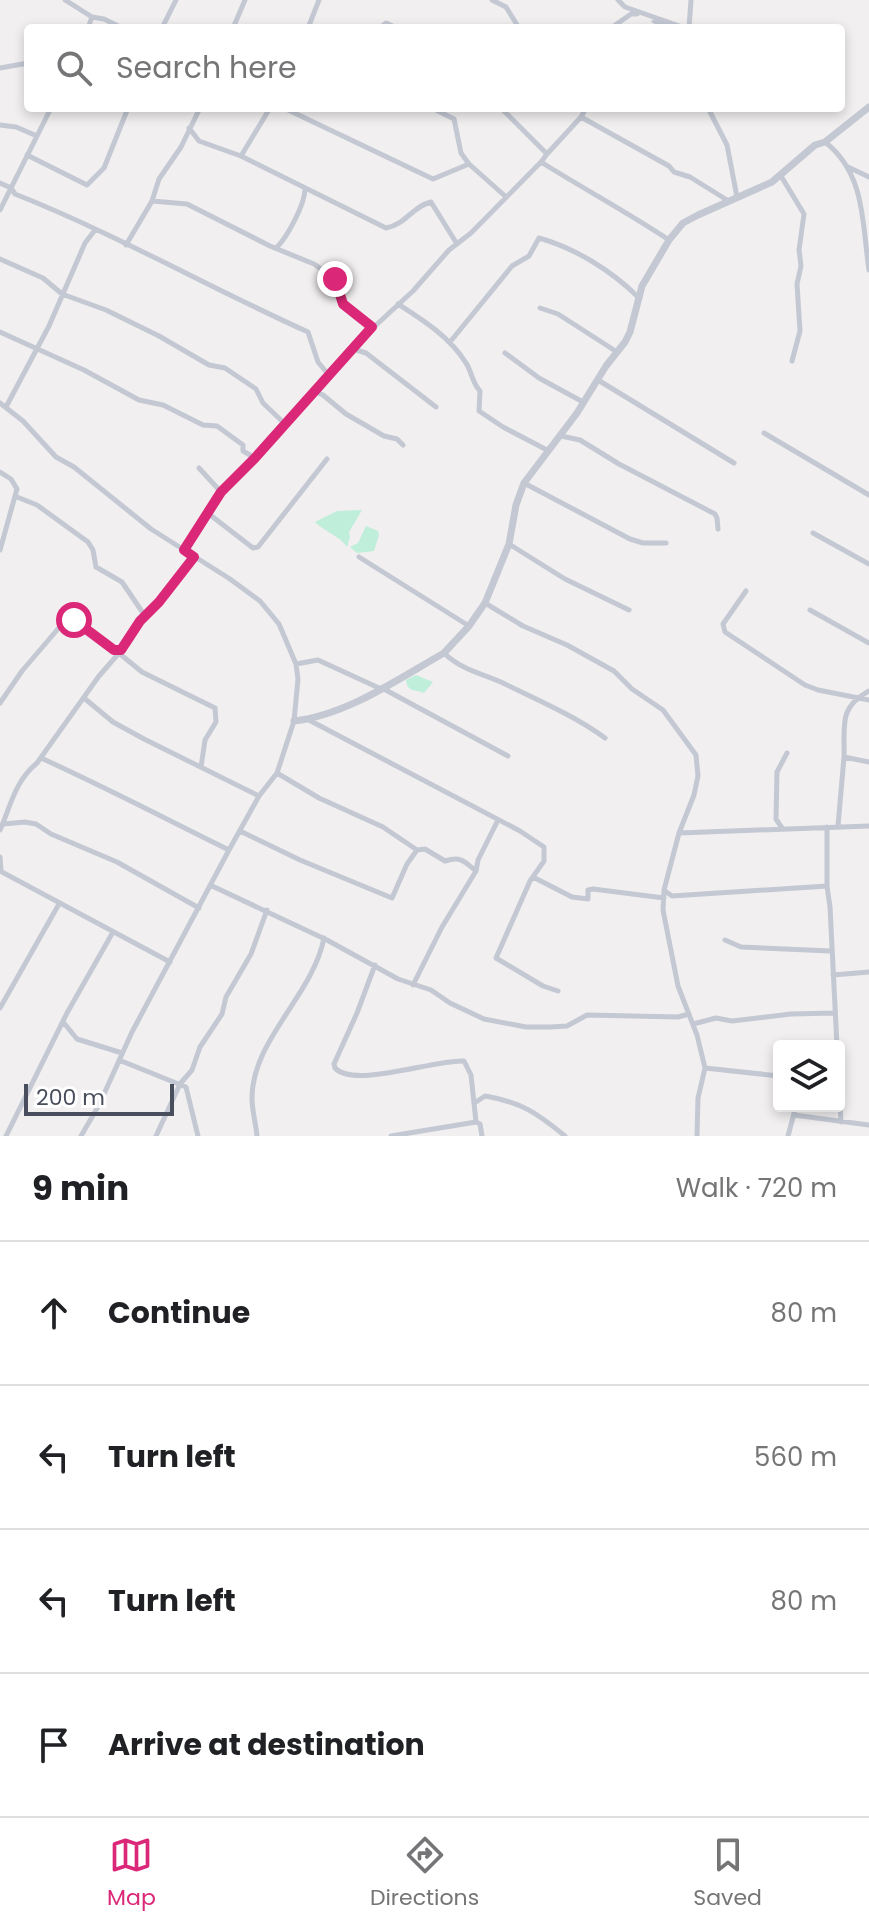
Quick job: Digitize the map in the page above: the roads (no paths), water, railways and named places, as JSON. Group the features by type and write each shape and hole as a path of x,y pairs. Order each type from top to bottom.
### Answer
{"street":[{"path":"65,0 92,17 114,24"},
{"path":"164,24 176,0"},
{"path":"235,24 245,0"},
{"path":"310,24 319,0"},
{"path":"492,0 506,7 517,24"},
{"path":"618,0 625,7 675,24"},
{"path":"688,24 691,0"},
{"path":"617,24 631,14 662,24"},
{"path":"89,24 92,17"},
{"path":"0,68 24,64"},
{"path":"294,721 324,715 444,653 485,603 509,544 516,505 524,483 560,436 630,332 638,297 669,240 683,223 727,200 758,190 781,176 815,145 825,142 869,107"},
{"path":"0,210 13,191 49,112"},
{"path":"27,155 87,185 104,168 126,112"},
{"path":"181,147 198,112"},
{"path":"241,156 268,112"},
{"path":"292,112 433,179 469,164"},
{"path":"440,112 454,119 458,146 469,164 505,196"},
{"path":"505,112 547,154"},
{"path":"184,550 221,492 328,374 541,162 584,112"},
{"path":"710,112 727,145 737,198"},
{"path":"581,117 727,200"},
{"path":"0,125 16,127 37,136"},
{"path":"189,128 195,139"},
{"path":"126,245 152,201 159,179 189,139 241,156 386,228 399,224 419,206 431,202 457,244"},
{"path":"825,142 841,156 861,203 869,270"},
{"path":"541,162 669,240"},
{"path":"846,166 869,177"},
{"path":"781,176 804,214 797,284 800,331 792,361"},
{"path":"0,183 308,332 318,362 328,374"},
{"path":"276,248 283,242 304,199 305,189"},
{"path":"304,199 318,195"},
{"path":"152,201 187,204 276,248 302,257 331,274 337,282 343,304 372,327"},
{"path":"83,1135 210,885 259,796 277,773 294,721 299,687 296,664 284,633 270,611 230,579 151,529 74,467 56,457 2,405 36,348 85,243 95,230"},
{"path":"450,342 512,266 529,256 539,238 589,259 627,285 638,297"},
{"path":"0,259 43,278 62,294 106,310 209,365 225,368 256,389 263,403 285,424"},
{"path":"398,304 450,342 466,363 480,391 479,411 547,450"},
{"path":"540,308 558,314 617,352"},
{"path":"0,332 139,400 163,405 203,425 217,426 235,438 243,445 243,451 255,458"},
{"path":"353,349 366,353 436,407"},
{"path":"505,353 539,378 583,402"},
{"path":"597,380 734,463"},
{"path":"314,391 346,414 384,436 397,439 403,445"},
{"path":"764,433 869,495"},
{"path":"560,436 580,440 715,514 718,529"},
{"path":"209,514 253,548 258,547 327,459"},
{"path":"199,468 221,492"},
{"path":"0,472 16,484 17,497 0,550"},
{"path":"524,483 630,539 643,543 666,543"},
{"path":"17,497 37,505 88,542 93,550 94,564 122,582 145,616"},
{"path":"813,533 869,564"},
{"path":"509,544 565,579 629,610"},
{"path":"194,557 145,616 41,758 20,781 15,796 6,808 1,827 25,822 36,824 51,834 117,862 199,908"},
{"path":"359,557 469,626"},
{"path":"746,591 723,624 725,632 805,685 869,700"},
{"path":"485,603 523,626 596,659 663,710 697,759 696,788 679,833 664,894 664,919 677,981 705,1068 698,1098 697,1136"},
{"path":"810,610 869,643"},
{"path":"0,703 22,671 68,619 74,620 142,672 215,708 216,722 205,740 201,767"},
{"path":"444,653 456,665 506,684 583,723 605,738"},
{"path":"296,664 312,660 346,671 357,680 380,688 508,756"},
{"path":"838,826 846,709 869,691"},
{"path":"84,698 113,722 259,796"},
{"path":"307,719 498,819 544,847 544,861 533,877 496,958 543,986 558,991"},
{"path":"783,829 776,819 777,772 787,753"},
{"path":"844,757 869,762"},
{"path":"41,758 93,780 115,796 178,823 229,850"},
{"path":"277,773 319,798 396,835 417,850 425,849 445,861 461,858 476,871"},
{"path":"413,985 442,927 476,871 478,860 498,819"},
{"path":"679,833 869,826"},
{"path":"827,827 827,886 837,1040"},
{"path":"240,831 392,898 407,864 417,850"},
{"path":"0,857 2,874 170,962"},
{"path":"533,877 572,897 588,899 588,890 593,889 672,896 827,886"},
{"path":"210,885 324,938 390,975 437,993 450,1003 484,1019 526,1027 567,1026 587,1015 678,1017 689,1014"},
{"path":"0,1008 59,904"},
{"path":"156,1136 180,1084 192,1070 200,1047 222,1014 226,997 251,954 267,910"},
{"path":"6,1136 113,932"},
{"path":"257,1136 252,1098 256,1073 288,1009 297,999 315,965 324,938"},
{"path":"725,940 741,947 830,951"},
{"path":"375,965 335,1068 342,1074 368,1075 464,1061 471,1075 476,1122"},
{"path":"833,975 869,972"},
{"path":"693,1024 716,1018 732,1021 791,1014 835,1013"},
{"path":"64,1023 77,1039 122,1053"},
{"path":"119,1060 189,1089 198,1136"},
{"path":"705,1068 773,1075"},
{"path":"476,1103 485,1096 516,1102 536,1112 565,1136"},
{"path":"788,1136 795,1112"},
{"path":"840,1112 841,1122"},
{"path":"794,1115 869,1125"},
{"path":"391,1136 476,1122 480,1124 482,1136"}]}
